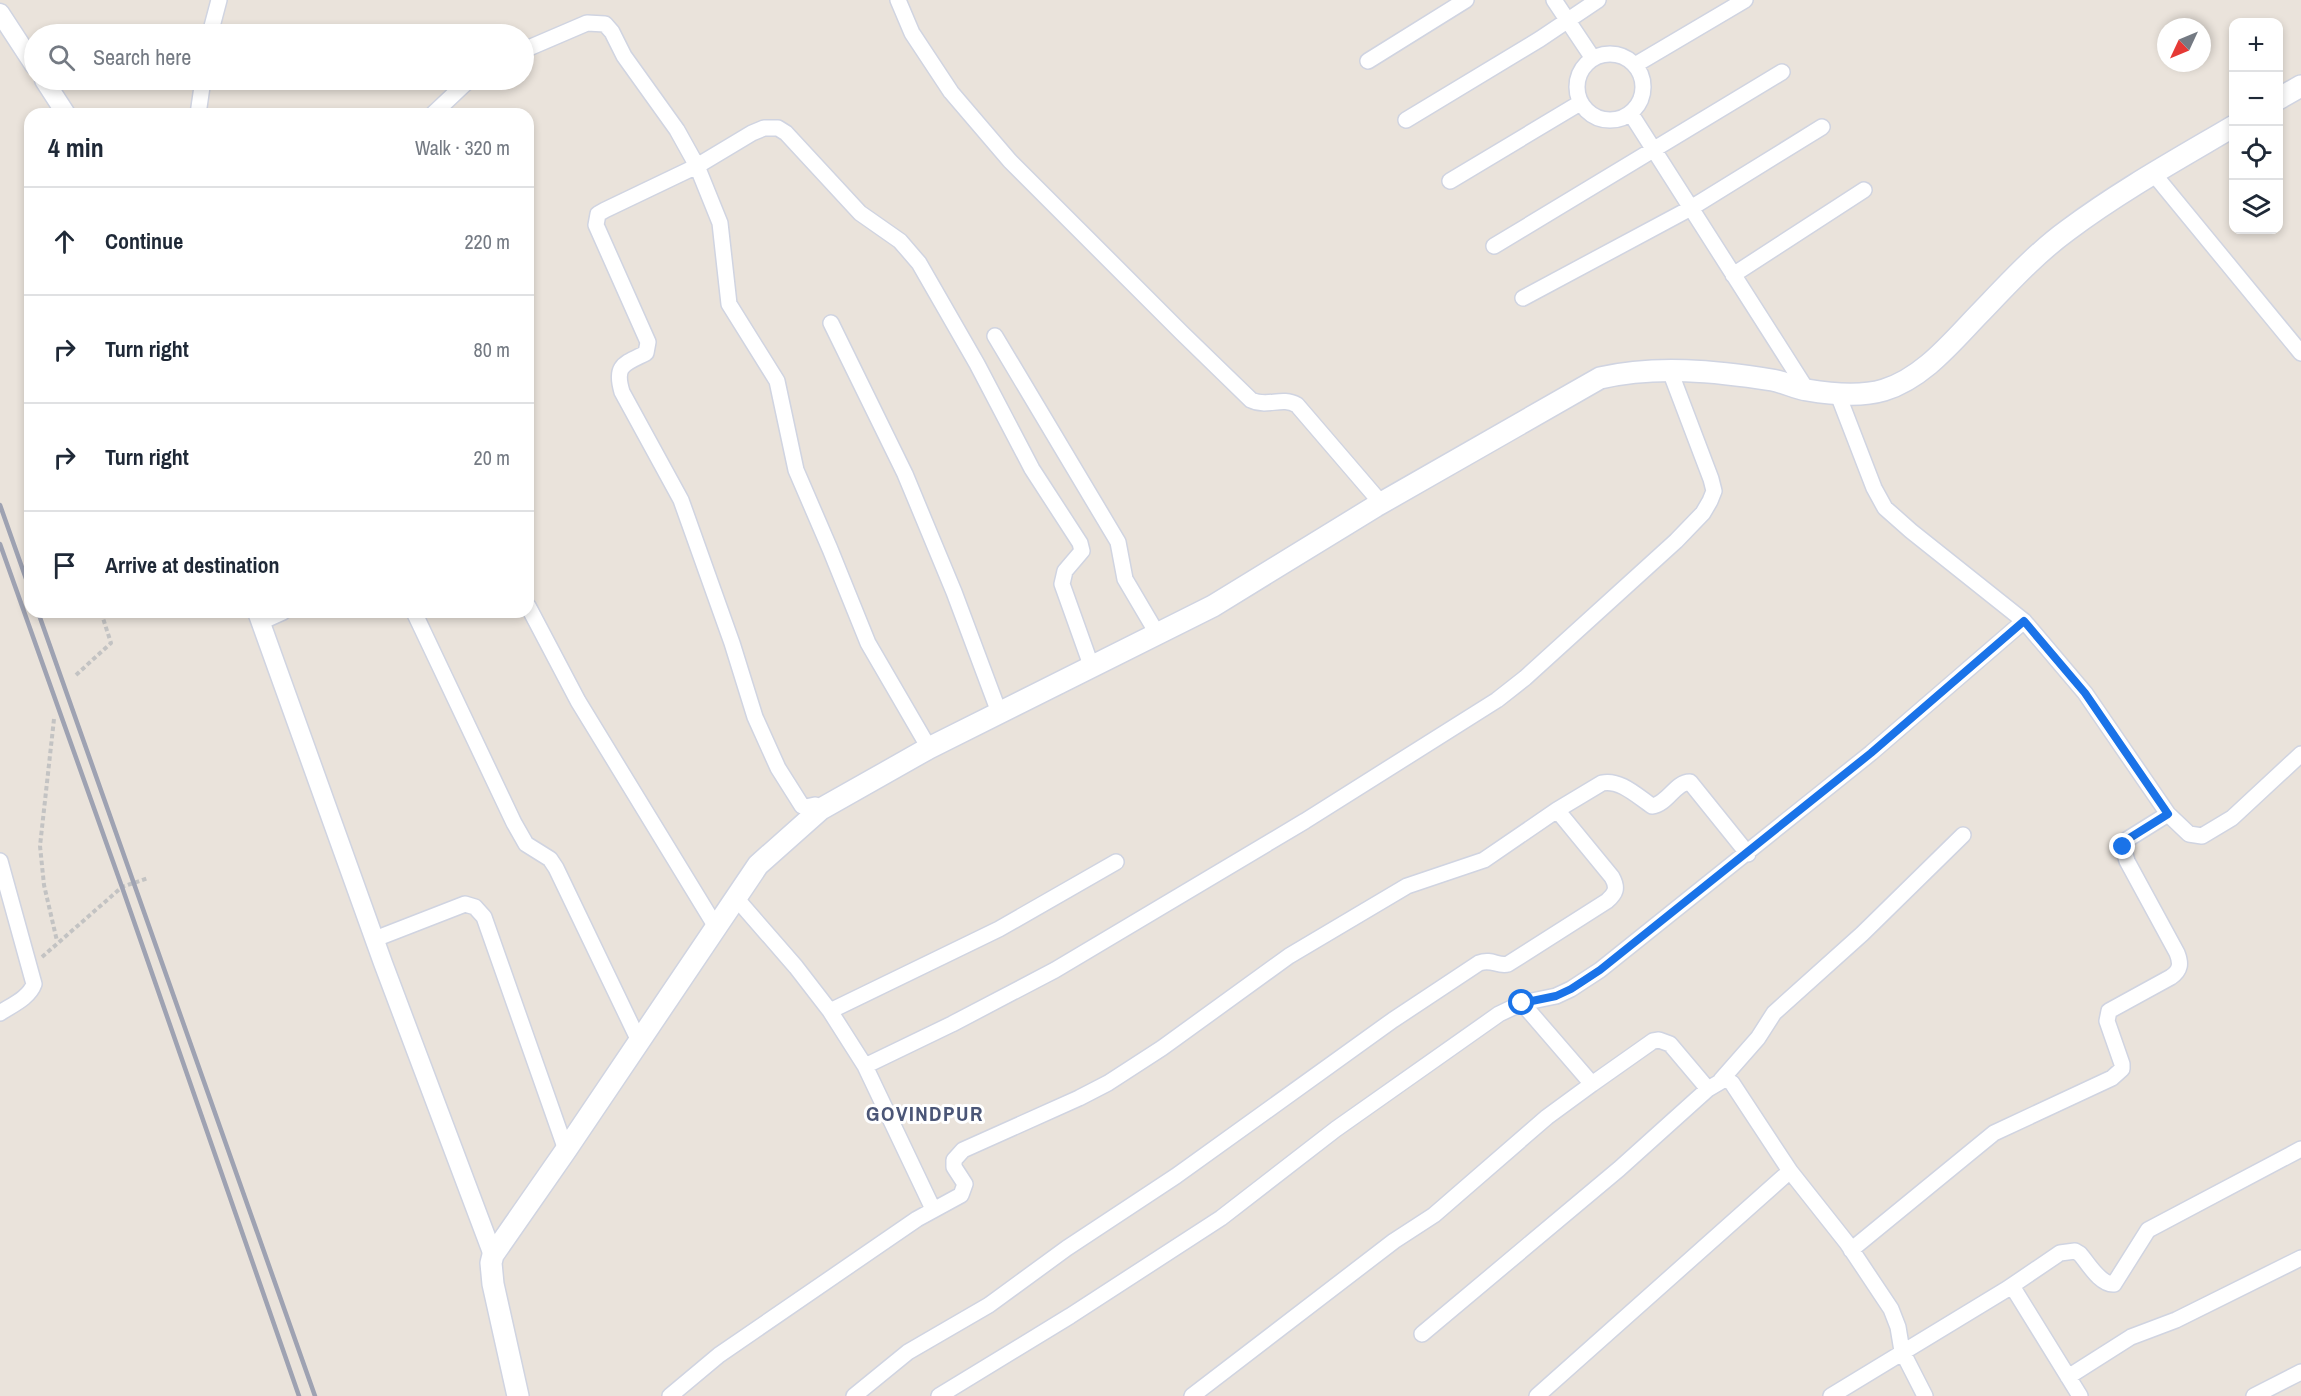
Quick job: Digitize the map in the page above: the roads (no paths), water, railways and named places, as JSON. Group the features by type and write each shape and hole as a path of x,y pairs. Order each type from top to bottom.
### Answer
{"main road":[{"path":"2283,96 2301,86"},
{"path":"518,1396 493,1284 491,1263 493,1255 758,865 821,810 929,748 1000,715 1213,606 1382,504 1600,378 1627,372 1724,372 1776,381 1807,390 1860,393 1883,390 1906,381 1938,357 2020,271 2067,230 2153,173 2229,129"}],"street":[{"path":"213,24 219,0"},
{"path":"898,0 912,33 951,92 1010,161 1251,400 1264,405 1285,401 1297,405 1382,504"},
{"path":"1368,61 1466,0"},
{"path":"1554,0 1592,57"},
{"path":"1406,120 1568,21 1598,0"},
{"path":"1635,65 1745,0"},
{"path":"0,13 24,50"},
{"path":"534,46 587,23 605,24 612,32 624,56 677,130 697,166 720,224 729,304 777,381 796,470 868,643 929,748"},
{"path":"1611,53 1622,55 1635,65 1643,81 1642,93 1631,114 1611,120 1601,119 1591,115 1580,103 1578,80 1584,66 1592,57 1611,53"},
{"path":"1494,246 1782,72"},
{"path":"50,90 62,108"},
{"path":"199,108 202,90"},
{"path":"439,108 458,90"},
{"path":"1450,182 1580,103"},
{"path":"1631,114 1807,390"},
{"path":"1524,298 1691,208 1822,127"},
{"path":"821,810 815,805 802,806 778,768 755,717 732,642 681,500 622,392 619,370 623,364 646,353 648,342 596,225 598,214 605,210 697,166 764,128 778,128 797,143 860,213 900,241 919,263 977,364 1032,469 1080,543 1082,551 1065,571 1062,584 1092,668"},
{"path":"2153,173 2301,353"},
{"path":"1733,275 1863,190"},
{"path":"831,323 905,474 954,592 1000,715"},
{"path":"995,336 1118,542 1125,579 1158,635"},
{"path":"865,1066 1034,981 1142,920 1440,738 1497,700 1525,678 1676,541 1703,513 1710,501 1714,491 1711,479 1670,371"},
{"path":"1837,392 1874,488 1885,508 2024,621 2085,693 2168,814 2189,834 2202,836 2232,818 2301,754"},
{"path":"534,617 578,701 716,927"},
{"path":"259,618 375,939 493,1255"},
{"path":"417,618 514,823 526,844 550,860 556,868 639,1041"},
{"path":"939,1396 1070,1316 1221,1218 1336,1129 1499,1014 1522,1003 1556,996 1591,977 1748,854 1871,753 2024,621"},
{"path":"670,1396 718,1355 933,1209 964,1192 965,1184 954,1167 956,1155 963,1150 1108,1083 1162,1048 1289,956 1407,886 1484,860 1557,810 1602,783 1621,785 1652,806 1687,781 1693,785 1748,854"},
{"path":"854,1396 908,1352 989,1305 1067,1248 1176,1176 1393,1020 1479,963 1490,960 1504,965 1508,964 1607,901 1615,894 1617,888 1612,877 1557,810"},
{"path":"1851,1250 1985,1139 2005,1127 2112,1078 2122,1069 2107,1021 2109,1011 2171,977 2180,968 2176,952 2127,861 2123,847 2128,839 2168,814"},
{"path":"1422,1334 1721,1080 1754,1044 1774,1013 1862,934 1963,835"},
{"path":"0,861 34,984 31,991 0,1013"},
{"path":"830,1011 999,929 1116,862"},
{"path":"736,898 796,967 830,1011 865,1066 933,1209"},
{"path":"375,939 465,904 475,907 484,917 566,1150"},
{"path":"1522,1003 1592,1084"},
{"path":"1192,1396 1386,1247 1459,1195 1547,1117 1653,1041 1659,1040 1670,1044 1708,1089"},
{"path":"1721,1080 1725,1079 1732,1083 1790,1171 1851,1250 1894,1315 1902,1351 1925,1396"},
{"path":"1831,1396 2012,1286 2060,1253 2068,1251 2080,1254 2103,1281 2109,1285 2114,1284 2148,1230 2301,1149"},
{"path":"1537,1396 1790,1171"},
{"path":"2068,1377 2131,1337 2176,1320 2301,1258"},
{"path":"2012,1286 2080,1396"},
{"path":"2254,1396 2301,1372"}],"railway":[{"path":"0,505 24,573"},
{"path":"0,544 24,611"},
{"path":"26,618 299,1396"},
{"path":"40,618 315,1396"}],"district":[{"name":"GOVINDPUR","path":"925,1114"}]}
